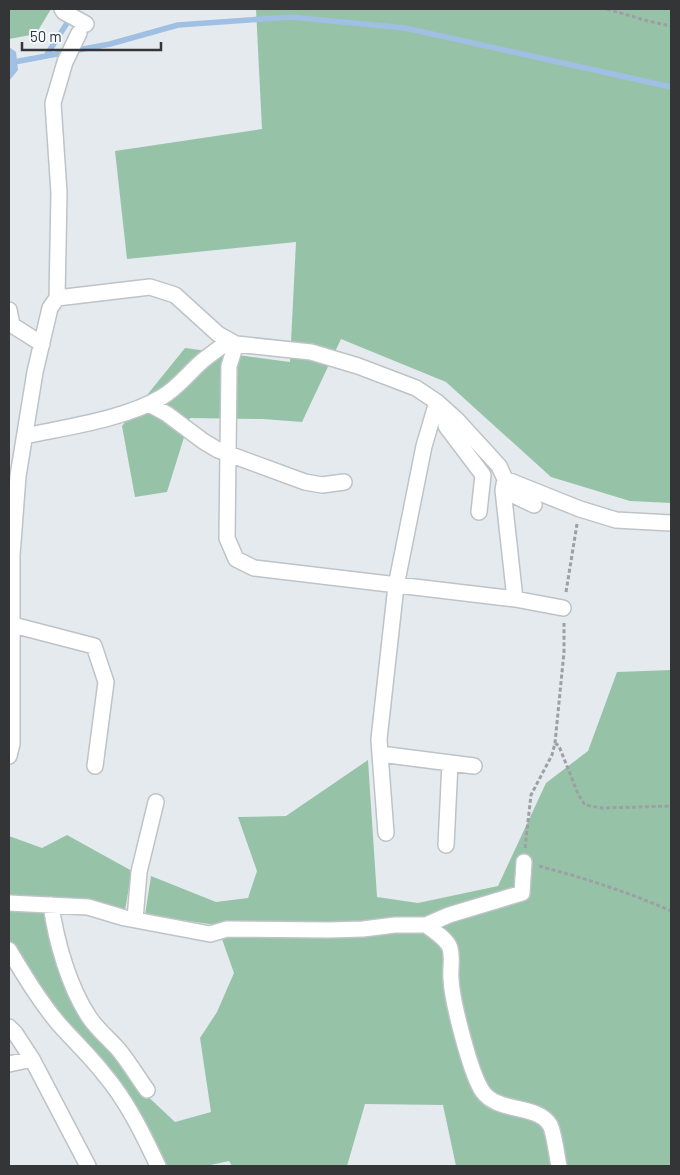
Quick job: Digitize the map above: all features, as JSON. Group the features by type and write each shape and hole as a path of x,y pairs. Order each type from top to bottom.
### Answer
{"street":[{"path":"9,756 12,744 10,724 13,625 10,555 18,476 35,372 50,308 57,298 59,193 53,103 66,62 82,26 63,10"},
{"path":"57,298 150,286 175,295 218,334 232,342 311,352 358,366 416,388 442,407 499,466 504,484 515,599"},
{"path":"9,310 12,325 42,344"},
{"path":"25,436 130,412 149,404 163,396 200,363 232,342"},
{"path":"232,342 229,366 227,538 236,559 254,568 515,599 564,608"},
{"path":"149,404 167,414 202,441 228,453 305,482 322,485 344,482"},
{"path":"442,407 446,426 483,475 480,512"},
{"path":"386,833 379,739 396,586 424,446 442,407"},
{"path":"504,484 534,505"},
{"path":"504,484 616,520 671,523"},
{"path":"13,625 94,646 106,682 95,766"},
{"path":"380,754 474,766"},
{"path":"446,845 450,763"},
{"path":"135,919 139,872 156,802"},
{"path":"9,902 88,907 135,919 210,934 227,929 362,930 395,925 426,925 449,915 522,893 524,862"},
{"path":"51,905 54,924 65,962 81,1005 91,1020 118,1050 147,1090"},
{"path":"426,925 450,946 452,961 450,978 476,1081 484,1095 497,1103 540,1116 551,1125 559,1166"},
{"path":"9,950 34,992 104,1073 118,1092 136,1122 158,1166"},
{"path":"9,1026 16,1033 32,1059 88,1166"},
{"path":"9,1064 32,1059"}],"path":[{"path":"606,9 671,26"},
{"path":"580,509 564,608 564,652 555,742 552,755 531,795 524,862 590,880 639,897 671,911"},
{"path":"555,742 559,746 578,794 585,805 602,808 671,806"}],"green space":[{"path":"9,9 51,9 36,34 9,39"},
{"path":"256,9 671,9 671,503 630,501 551,477 446,382 341,339 302,422 263,419 190,418 167,492 135,497 122,426 185,348 290,362 296,242 127,259 115,151 262,129"},
{"path":"671,670 671,1166 456,1166 443,1105 365,1104 347,1166 232,1166 229,1161 206,1166 168,1166 129,1098 39,991 9,939 9,836 42,848 67,835 132,871 125,910 89,901 48,899 60,963 141,1090 175,1122 211,1112 200,1038 217,1012 234,973 217,925 145,915 151,876 216,902 248,898 257,871 238,817 286,816 368,760 377,897 418,903 498,886 546,783 588,751 617,672"}],"water":[{"path":"9,47 16,52 18,70 9,81"}],"waterway":[{"path":"46,56 76,9"},
{"path":"9,63 110,44 178,25 291,17 405,28 671,87"}]}
